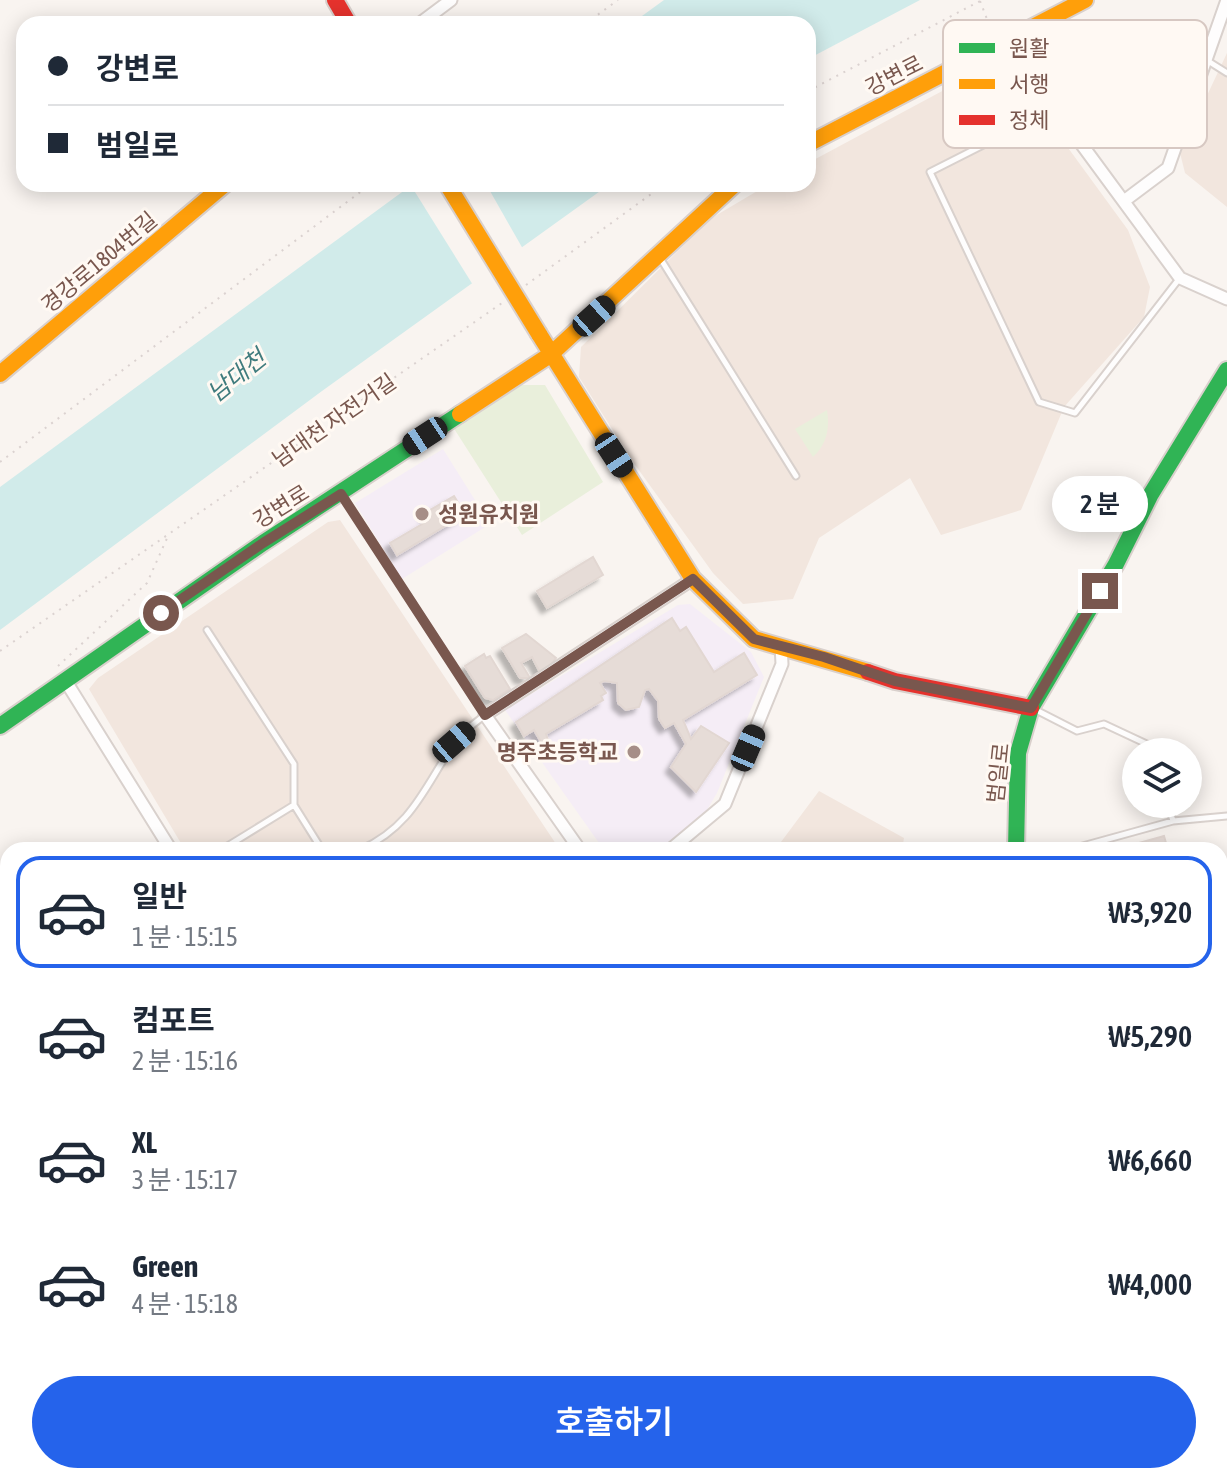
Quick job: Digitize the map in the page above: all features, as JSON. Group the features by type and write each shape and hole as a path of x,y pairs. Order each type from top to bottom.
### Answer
{"street":[{"path":"430,16 451,0"},
{"name":"강변로","path":"1048,20 1085,0"},
{"path":"1208,61 1227,0"},
{"name":"강변로","path":"816,140 943,75"},
{"path":"1084,148 1180,278 1227,299"},
{"path":"1124,201 1168,168 1175,148"},
{"name":"경강로1804번길","path":"0,374 216,192"},
{"path":"452,192 550,355 693,579 754,639 895,681 1031,708"},
{"name":"강변로","path":"0,726 263,543 550,355 660,257 727,192"},
{"name":"범일로","path":"1016,842 1018,753 1031,708 1116,564 1151,494 1227,370"},
{"path":"574,842 485,715 693,579"},
{"path":"680,842 725,804 782,664 781,646"},
{"path":"61,682 166,842"}],"lane":[{"path":"1208,61 1227,73"},
{"path":"977,148 930,172 1039,402 1075,413 1180,278"},
{"path":"660,257 796,476"},
{"path":"341,494 485,715 454,742 431,782 398,827 377,842"},
{"path":"207,630 294,764 294,805 317,842"},
{"path":"1031,708 1077,731 1104,724 1134,738"},
{"path":"234,842 294,805"},
{"path":"1097,842 1173,821 1227,816"}],"path":[{"path":"596,16 618,0"},
{"path":"816,87 981,0 990,20"},
{"path":"0,462 360,192"},
{"path":"527,285 654,192"},
{"name":"남대천 자전거길","path":"0,651 502,303"},
{"path":"61,682 56,668 147,583 168,534"}],"shaded area":[{"path":"1227,53 1227,207 1185,173 1180,153 1182,148 1207,148 1207,96"},
{"path":"943,91 943,148 1068,148 1128,230 1150,287 1144,317 1064,407 1021,510 941,535 910,478 819,538 793,599 743,604 713,573 633,462 579,377 581,347 710,219 756,192 816,192 816,159"},
{"name":"성원유치원","path":"443,449 490,524 402,579 355,503"},
{"path":"340,520 555,842 180,842 89,689 98,678 328,522"},
{"name":"명주초등학교","path":"690,604 751,652 764,677 717,793 704,815 675,842 598,842 505,710 678,605"},
{"path":"819,791 904,838 903,842 781,842"}],"green space":[{"path":"516,385 545,385 603,482 522,535 453,427"},
{"path":"827,410 826,435 822,447 813,457 795,429"}],"water":[{"path":"664,0 920,0 816,55 816,16 642,16"},
{"name":"남대천","path":"402,192 599,192 322,391 0,630 0,487"}],"pier":[{"path":"415,192 491,192 523,249 473,285"}],"building":[{"path":"454,496 465,514 397,555 390,543 429,520 425,513"},
{"path":"593,557 603,575 547,608 537,591"},
{"path":"672,618 680,631 686,627 714,672 744,653 757,675 683,720 691,739 701,726 729,743 696,792 671,767 686,744 674,723 665,728 659,719 658,701 649,689 645,690 639,707 626,710 618,703 617,683 604,681 600,683 606,693 601,696 603,700 546,734 550,746 544,747 534,730 524,736 516,722"},
{"path":"526,634 556,658 542,676 532,657 521,663 530,678 520,678 502,648"},
{"path":"484,654 486,658 490,656 510,689 493,700 485,698 465,666"},
{"path":"1164,836 1166,842 1143,842"}],"traffic: fast":[{"path":"1016,842 1018,753 1031,708 1116,564 1151,494 1227,370"},
{"path":"0,726 263,543 460,414"}],"traffic: slow":[{"path":"1047,20 1085,0"},
{"path":"816,140 943,74"},
{"path":"0,374 216,192"},
{"path":"452,192 539,334"},
{"path":"460,414 550,355 726,192"},
{"path":"539,334 693,579 754,639 868,672"}],"traffic: jam":[{"path":"335,0 344,16"},
{"path":"868,672 895,681 1031,708"}],"place":[{"name":"성원유치원","path":"422,514"},
{"name":"명주초등학교","path":"634,752"}],"route":[{"path":"161,613 341,494 485,715 693,579 754,639 824,657 895,681 1031,708 1100,591"}]}
